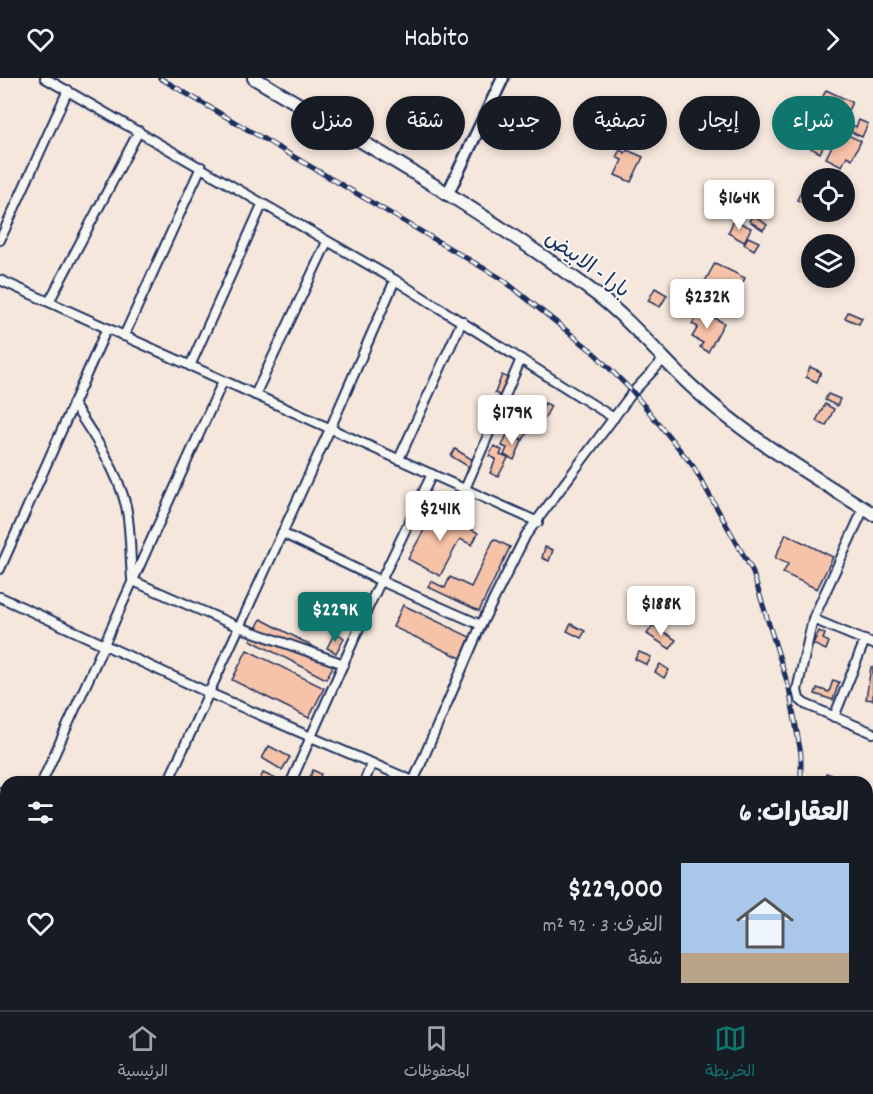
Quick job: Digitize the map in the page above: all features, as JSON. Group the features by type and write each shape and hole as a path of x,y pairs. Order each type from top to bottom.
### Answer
{"main road":[{"name":"بارا - الابيض","path":"254,78 447,195 597,295 719,409 827,486 868,511"}],"street":[{"path":"45,78 395,280 614,418"},
{"path":"447,195 503,78"},
{"path":"0,240 68,90"},
{"path":"49,302 139,131"},
{"path":"124,336 201,167"},
{"path":"190,366 262,205"},
{"path":"255,395 327,242"},
{"path":"0,280 538,522"},
{"path":"171,776 330,429 395,280"},
{"path":"399,459 462,321"},
{"path":"0,569 106,328"},
{"path":"415,776 481,624 526,535 614,418 665,358"},
{"path":"465,489 521,359"},
{"path":"45,776 223,381"},
{"path":"73,404 104,454 123,496 127,514 133,581"},
{"path":"294,776 381,581 432,474"},
{"path":"868,511 813,619 797,690 799,699 873,733"},
{"path":"282,533 381,581 481,624"},
{"path":"133,581 239,627 344,664"},
{"path":"0,597 209,693 402,776"},
{"path":"813,619 873,644"},
{"path":"834,717 865,640"},
{"path":"367,776 372,763"}],"building":[{"path":"826,90 839,96 823,96"},
{"path":"859,120 868,124 862,137 855,134 855,127"},
{"path":"855,138 861,141 852,159 847,156 842,166 826,158 830,150 855,150"},
{"path":"620,150 625,153 627,150 643,157 631,182 615,175 622,160 616,157"},
{"path":"753,215 767,225 763,230 749,221"},
{"path":"734,220 751,228 744,242 728,233"},
{"path":"748,237 759,242 754,250 744,244"},
{"path":"715,263 745,278 734,300 703,285"},
{"path":"655,288 667,295 660,307 648,301"},
{"path":"700,310 724,323 708,352 700,347 703,343 692,337 698,327 692,324"},
{"path":"848,312 862,318 859,324 845,318"},
{"path":"810,367 821,372 817,382 806,377"},
{"path":"502,375 508,378 501,396 495,393"},
{"path":"828,394 840,399 837,406 825,400"},
{"path":"545,403 551,406 542,423 537,420"},
{"path":"825,404 834,409 826,426 816,421"},
{"path":"520,422 530,428 523,440 513,434"},
{"path":"507,434 522,441 514,460 504,455 507,448 502,446"},
{"path":"494,446 502,450 500,455 508,458 498,477 490,473 496,459 489,456"},
{"path":"455,449 473,460 469,467 451,456"},
{"path":"435,510 478,533 472,545 460,539 440,576 408,559"},
{"path":"786,534 833,557 817,589 783,573 788,564 775,558"},
{"path":"494,539 510,547 479,611 428,587 431,581 445,588 450,577 471,587"},
{"path":"545,547 553,550 549,561 542,558"},
{"path":"403,605 470,637 461,658 393,627"},
{"path":"261,619 337,659 326,679 250,640"},
{"path":"571,624 585,631 581,638 567,631"},
{"path":"653,625 676,640 670,649 647,634"},
{"path":"819,631 825,634 823,639 829,642 826,650 813,644"},
{"path":"335,632 344,638 336,653 327,648"},
{"path":"247,650 324,688 309,718 232,680"},
{"path":"639,652 651,657 647,665 635,659"},
{"path":"660,664 669,670 664,678 655,672"},
{"path":"871,667 873,667 873,700 866,699"},
{"path":"833,680 839,682 833,700 815,694 817,688 829,692"},
{"path":"269,746 290,757 282,770 262,758"},
{"path":"313,770 321,774 320,776 310,776"}],"railway":[{"path":"160,78 502,279 592,351 633,392 693,466 752,570 789,688 801,754 801,776"}]}
